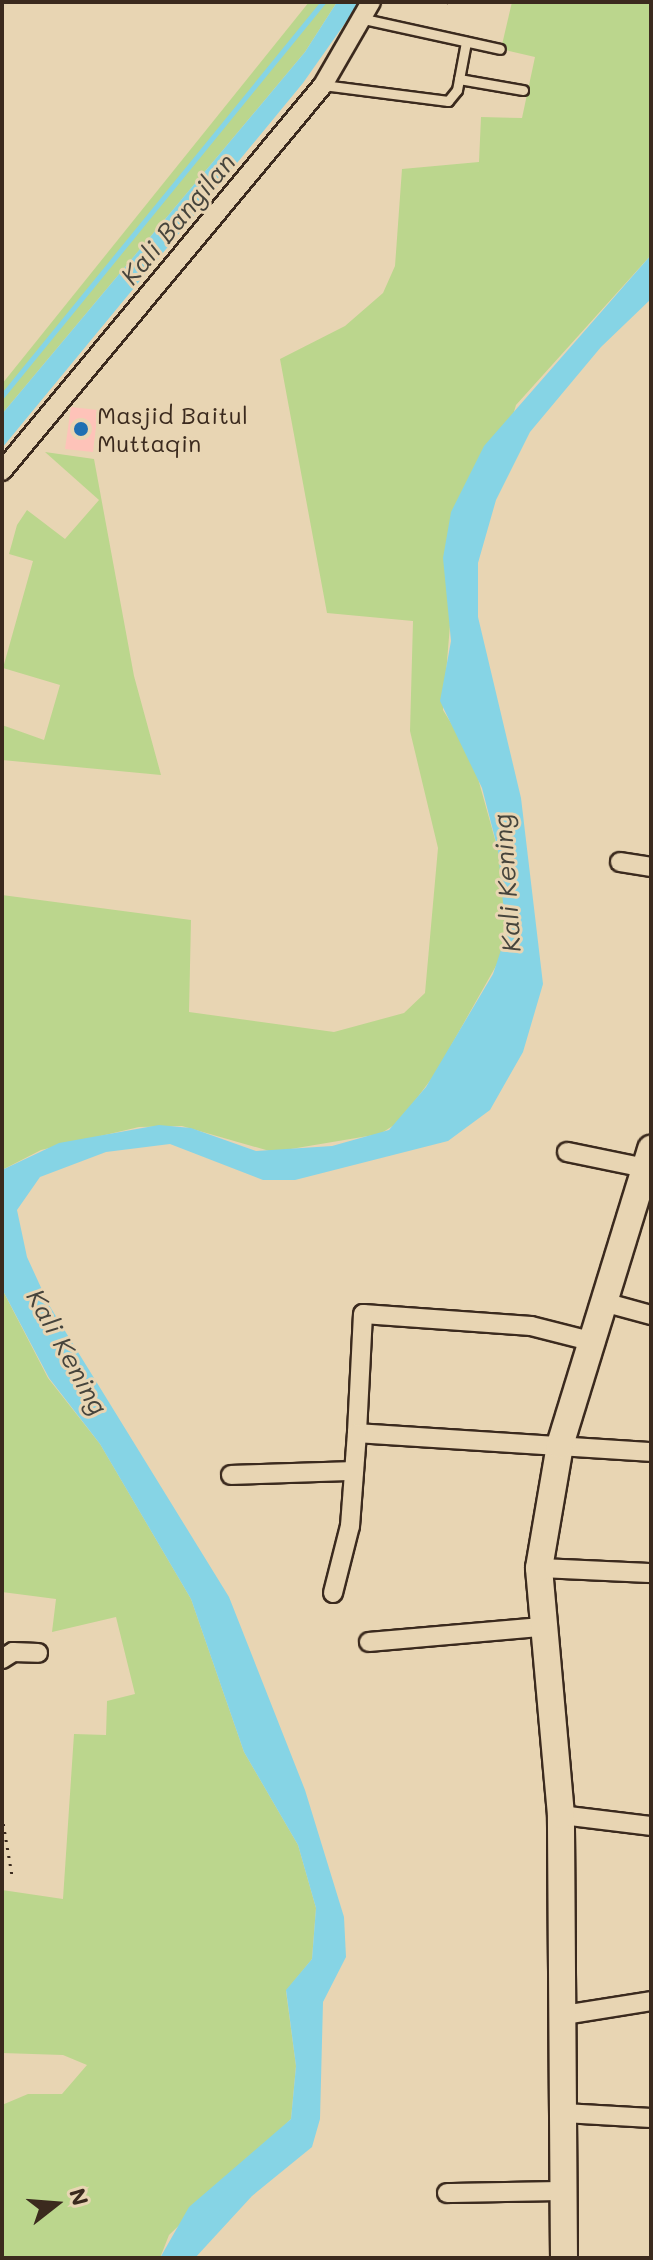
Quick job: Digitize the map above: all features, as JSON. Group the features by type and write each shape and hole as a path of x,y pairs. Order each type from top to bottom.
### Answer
{"main road":[{"path":"564,2258 561,1815 541,1627 539,1568 560,1445 607,1303 649,1156"}],"street":[{"path":"2,471 323,85 367,10"},
{"path":"620,862 651,867"},
{"path":"567,1152 649,1156"},
{"path":"607,1303 651,1315"},
{"path":"333,1593 350,1526 363,1314 531,1326 594,1342"},
{"path":"357,1433 651,1452"},
{"path":"231,1475 354,1471"},
{"path":"539,1568 651,1573"},
{"path":"369,1642 541,1627"},
{"path":"2,1659 13,1652 38,1653"},
{"path":"561,1815 651,1826"},
{"path":"564,2015 651,2001"},
{"path":"564,2113 651,2118"},
{"path":"447,2193 564,2191"}],"lane":[{"path":"367,10 466,42 500,49"},
{"path":"323,85 441,101 453,97 466,42"},
{"path":"459,79 523,90"}],"path":[{"path":"2,1816 12,1875"}],"green space":[{"path":"309,2 337,2 305,52 2,414 2,384"},
{"path":"512,2 651,2 651,255 516,405 450,625 443,710 472,757 498,850 506,905 501,957 435,1074 399,1122 380,1134 273,1152 182,1126 139,1127 41,1150 2,1170 2,895 191,920 189,1012 334,1032 404,1013 425,993 438,848 410,731 413,621 327,613 280,359 345,326 383,293 395,266 402,169 479,162 481,117 522,118 535,57 501,49"},
{"path":"45,452 94,459 134,676 161,775 2,760 2,725 44,740 60,685 3,668 33,561 9,554 17,525 27,510 65,539 99,500"},
{"path":"2,1289 48,1378 100,1444 191,1599 244,1752 298,1845 316,1908 312,1959 286,1991 296,2066 291,2119 169,2235 160,2258 2,2258 2,2105 28,2094 62,2094 87,2065 63,2055 2,2053 2,1890 63,1899 74,1734 106,1735 107,1701 135,1694 116,1617 52,1632 56,1599 2,1592"}],"water":[{"name":"Kali Bangilan","path":"337,2 360,2 303,83 2,448 2,414 305,52"},
{"name":"Kali Kening","path":"651,255 651,299 601,347 530,432 496,500 478,563 478,617 521,798 543,984 523,1052 490,1110 448,1141 295,1180 263,1180 170,1144 106,1152 40,1177 17,1210 27,1257 49,1305 229,1597 305,1790 344,1917 346,1957 323,2002 320,2119 312,2147 252,2196 195,2258 160,2258 189,2207 291,2119 296,2066 286,1990 312,1959 316,1908 298,1845 244,1752 191,1599 100,1444 49,1378 2,1289 2,1170 59,1143 159,1125 191,1128 256,1151 332,1146 389,1130 426,1087 493,974 506,935 498,850 482,788 440,701 451,641 443,558 451,512 484,446"}],"building":[{"name":"Masjid Baitul Muttaqin","path":"71,407 98,410 93,452 65,449"}],"waterway":[{"name":"Kali Bangilan","path":"2,396 323,2"}],"place":[{"name":"Masjid Baitul Muttaqin","path":"81,429"}]}
